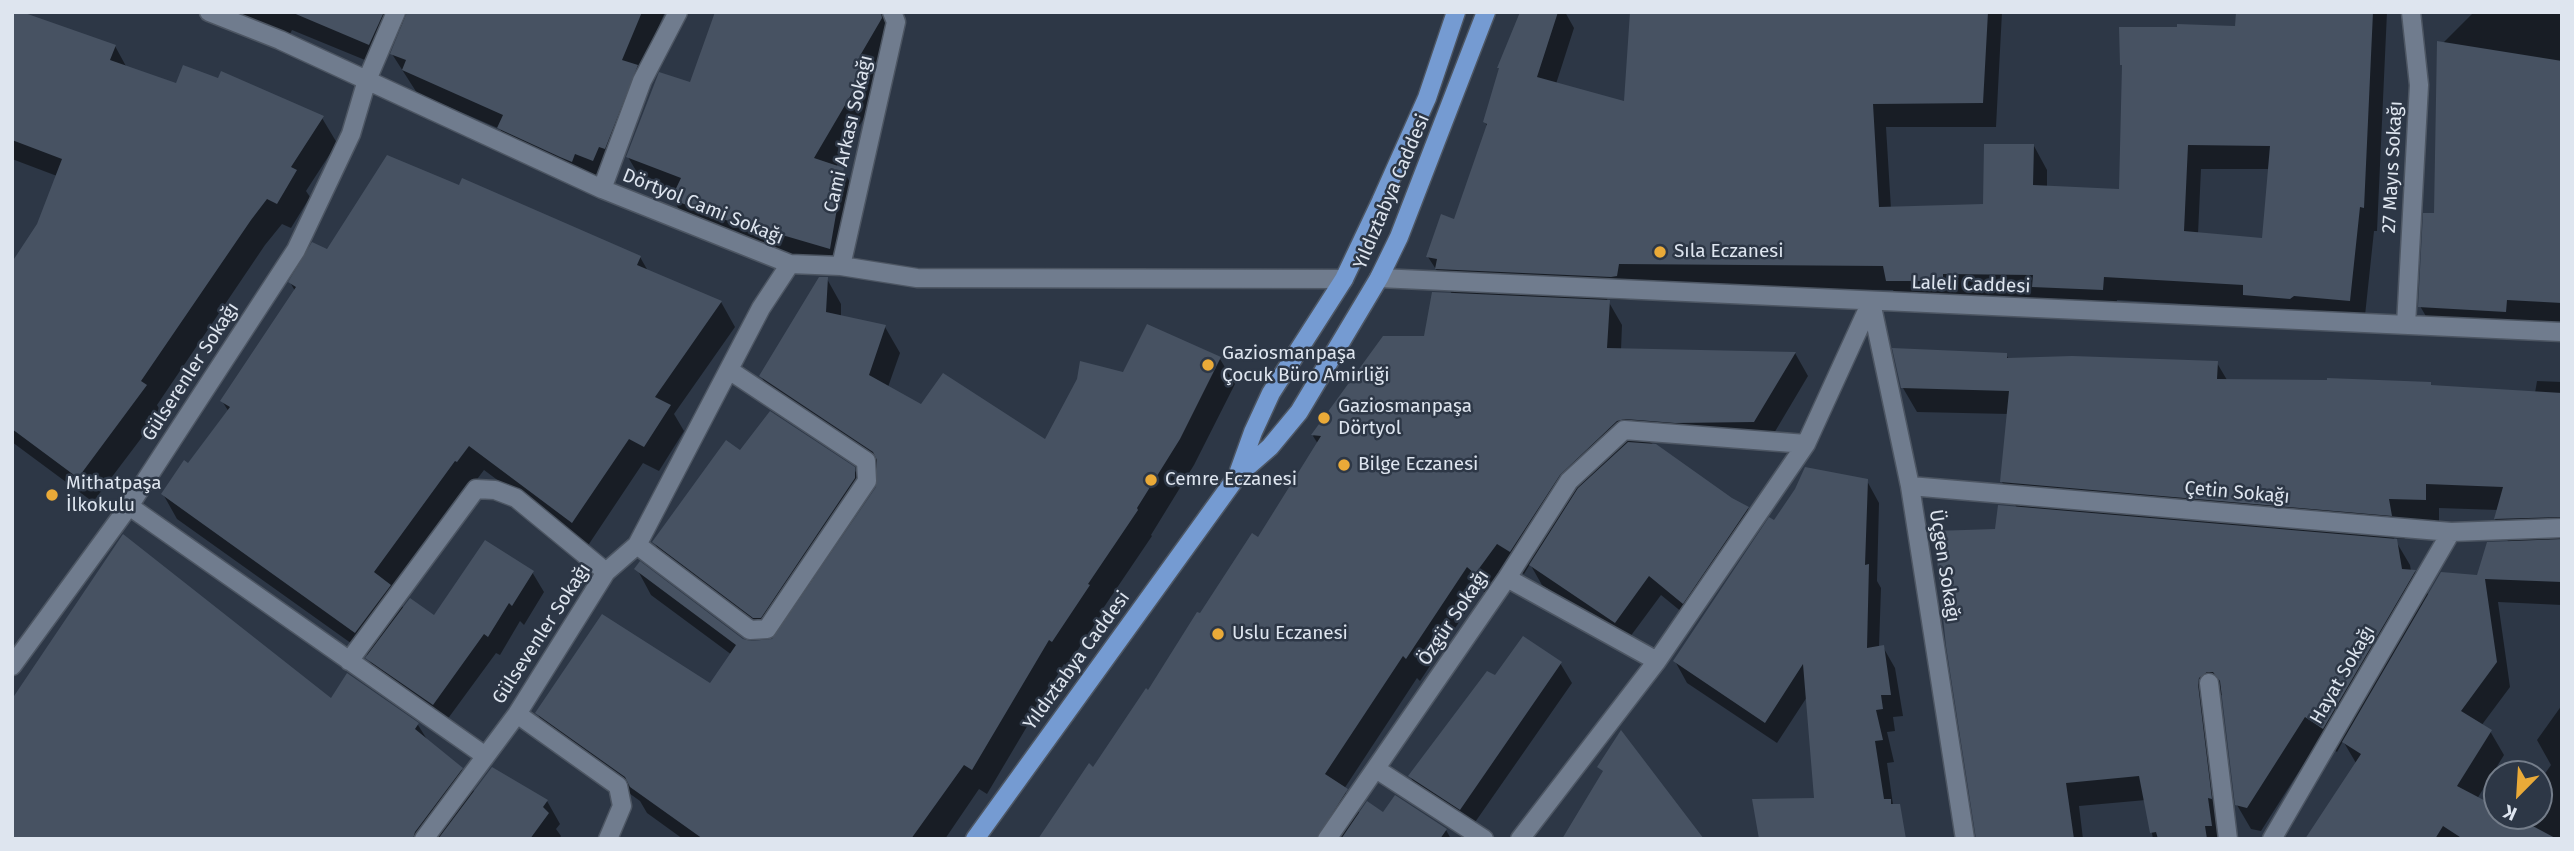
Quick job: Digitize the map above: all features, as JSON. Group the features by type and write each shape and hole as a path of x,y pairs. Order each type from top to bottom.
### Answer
{"main road":[{"name":"Yıldıztabya Caddesi","path":"1238,475 1253,432 1272,393 1344,279 1427,97 1457,12"},
{"name":"Yıldıztabya Caddesi","path":"975,839 1238,475 1270,447 1299,412 1379,278 1404,224 1486,12"},
{"path":"1344,279 1379,278"}],"street":[{"name":"Dörtyol Cami Sokağı","path":"209,12 280,40 602,189 790,264 841,266 917,278 1344,279"},
{"name":"Gülserenler Sokağı","path":"12,666 129,506 296,250 351,134 367,80 396,12"},
{"path":"602,189 642,80 678,12"},
{"name":"Cami Arkası Sokağı","path":"841,266 896,22 892,12"},
{"name":"27 Mayıs Sokağı","path":"2406,325 2418,85 2411,12"},
{"name":"Gülsevenler Sokağı","path":"424,839 517,714 606,572 637,545 761,308 790,264"},
{"name":"Laleli Caddesi","path":"1379,278 2562,332"},
{"path":"1520,839 1657,661 1806,444 1871,302"},
{"name":"Üçgen Sokağı","path":"1871,302 1910,486 1965,839"},
{"path":"637,545 750,630 767,629 867,481 866,461 729,370"},
{"name":"Özgür Sokağı","path":"1327,839 1507,578 1569,481 1624,430 1806,444"},
{"name":"Çetin Sokağı","path":"1910,486 2451,532 2562,528"},
{"path":"349,660 476,489 495,490 516,498 606,572"},
{"path":"129,506 484,755"},
{"name":"Hayat Sokağı","path":"2272,839 2451,532"},
{"path":"1507,578 1657,661"},
{"path":"2209,683 2228,839"},
{"path":"517,714 618,786 622,806 608,839"},
{"path":"1376,769 1484,839"}],"building":[{"path":"12,12 22,12 116,45 110,60 176,83 183,65 218,78 221,71 324,116 291,167 297,170 277,204 267,199 251,220 141,381 147,385 78,478 12,429 12,262 37,224 62,159 12,140"},
{"path":"291,12 384,12 369,45"},
{"path":"407,12 642,12 622,60 638,65 605,149 599,147 593,161 575,154 572,162 497,128 503,115 402,70 406,60 390,54"},
{"path":"715,12 881,12 882,18 861,54 868,56 853,96 851,95 814,158 844,168 830,249 731,222 671,199 681,178 626,157 659,72 690,82"},
{"path":"1520,12 1558,12 1537,77 1624,101 1630,12 1988,12 1983,103 1873,104 1879,207 1983,204 1984,144 2034,144 2033,185 2119,189 2122,65 2119,27 2177,27 2177,24 2235,26 2236,12 2373,12 2364,208 2360,207 2350,301 2243,295 2243,285 2104,277 2103,290 2032,287 2033,275 1943,274 1943,281 1886,281 1883,266 1619,264 1617,276 1611,277 1435,269 1437,259 1426,257 1441,214 1454,219 1487,124 1483,122 1497,68","holes":["2188,145 2270,146 2262,238 2184,231"]},
{"path":"2437,41 2562,61 2562,303 2507,300 2506,312 2418,307 2423,213 2434,213"},
{"path":"387,155 459,185 462,178 641,256 637,265 722,301 655,397 671,405 644,447 629,439 572,523 469,446 457,462 455,461 374,572 391,585 355,633 161,494 184,460 188,463 230,407 220,401 296,287 288,282 312,242 327,249"},
{"path":"819,277 828,277 826,312 886,325 869,375 921,404 943,373 1045,439 1077,379 1080,361 1123,372 1147,324 1221,357 1180,439 1138,510 1052,642 1049,640 972,770 964,765 911,839 703,839 630,787 625,777 535,713 602,614 710,683 736,645 634,569 640,561 743,639 772,639 876,487 877,460 873,452 759,376"},
{"path":"1432,292 1610,300 1607,348 1796,352 1754,422 1617,421 1560,475 1510,552 1497,544 1475,574 1467,567 1406,659 1403,656 1325,774 1348,789 1316,839 1038,839 1089,763 1093,767 1146,688 1148,690 1197,612 1200,613 1252,533 1258,537 1321,436 1311,435 1383,336 1424,336"},
{"path":"1892,348 2007,353 2007,358 2072,356 2218,361 2217,379 2327,378 2431,382 2431,385 2562,393 2562,517 2494,519 2503,487 2426,484 2426,500 2389,499 2392,516 2000,482 2009,391 1901,388"},
{"path":"770,411 855,467 855,478 761,618 753,618 652,542 726,440 740,450"},
{"path":"1628,442 1656,444 1749,507 1683,604 1649,576 1615,623 1529,565 1578,488"},
{"path":"1805,467 1868,479 1865,565 1869,564 1867,648 1884,645 1891,695 1881,695 1883,709 1876,710 1883,740 1875,741 1884,799 1891,799 1891,804 1900,804 1906,839 1759,839 1752,799 1814,798 1803,664 1765,723 1673,661 1769,517 1774,520 1795,489"},
{"path":"1998,505 2397,539 2402,569 2416,570 2323,729 2305,717 2247,808 2235,805 2220,681 2213,672 2207,672 2199,678 2212,799 2208,798 2212,826 2205,826 2207,839 2158,839 2156,832 2150,833 2139,776 2066,783 2074,839 1976,839 1946,646 1934,531 1995,529"},
{"path":"123,534 331,698 347,673 419,723 415,729 463,768 415,832 413,839 12,839 12,699"},
{"path":"2562,539 2562,582 2485,579 2497,662 2461,711 2492,730 2457,786 2483,800 2483,830 2540,830 2557,839 2463,839 2443,826 2435,839 2305,839 2361,754 2342,742 2441,572 2477,575 2487,542"},
{"path":"485,540 534,571 512,606 509,603 488,637 484,634 433,705 365,658 410,598 434,615"},
{"path":"1523,636 1562,662 1460,810 1408,776 1487,671 1495,675"},
{"path":"1621,730 1704,839 1562,839 1603,771 1597,767"},
{"path":"492,767 548,800 543,807 549,813 530,839 438,839"},
{"path":"1395,795 1447,829 1440,839 1341,839 1367,801 1383,812"}],"place":[{"name":"Sıla Eczanesi","path":"1660,252"},
{"name":"Gaziosmanpaşa Çocuk Büro Amirliği","path":"1208,365"},
{"name":"Gaziosmanpaşa Dörtyol","path":"1324,418"},
{"name":"Bilge Eczanesi","path":"1344,465"},
{"name":"Cemre Eczanesi","path":"1151,480"},
{"name":"Mithatpaşa İlkokulu","path":"52,495"},
{"name":"Uslu Eczanesi","path":"1218,634"}]}
